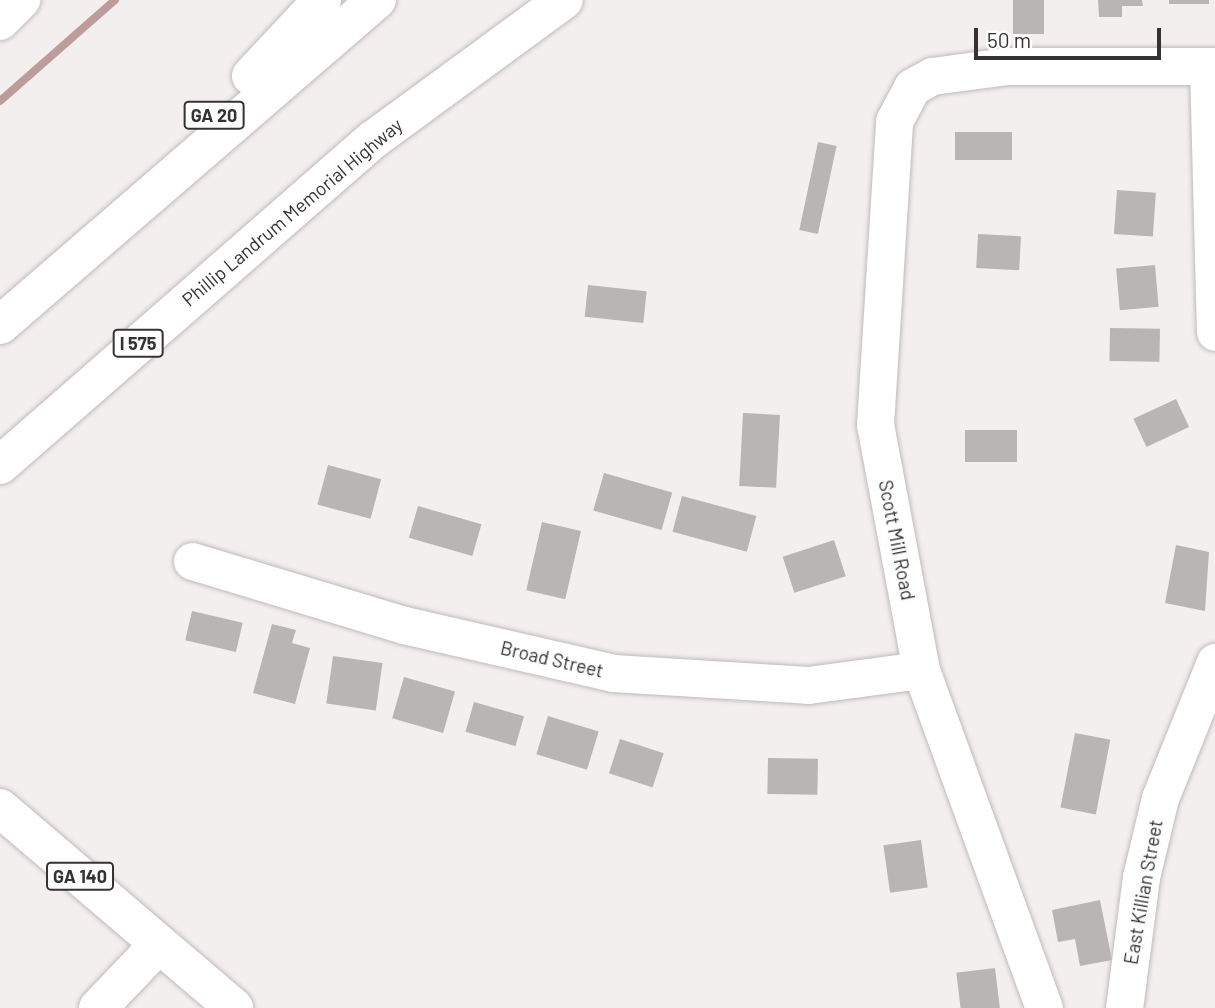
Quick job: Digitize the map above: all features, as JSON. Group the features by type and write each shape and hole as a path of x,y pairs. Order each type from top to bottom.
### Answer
{"main road":[{"path":"0,21 21,0"},
{"name":"GA 20","path":"106,231 322,0"},
{"path":"0,325 377,0"},
{"name":"Phillip Landrum Memorial Highway","path":"0,466 355,156 564,0"},
{"name":"GA 140","path":"0,808 159,944"},
{"path":"98,1008 159,944 234,1008"}],"street":[{"name":"Scott Mill Road","path":"1044,1008 922,670 875,425 894,121 912,87 942,78 1007,66 1211,66"},
{"path":"1211,66 1215,332"},
{"name":"Broad Street","path":"192,561 404,625 613,673 808,685 922,670"},
{"name":"East Killian Street","path":"1124,1008 1141,877 1160,798 1215,662"}],"building":[{"path":"1013,0 1044,0 1044,34 1013,34"},
{"path":"1098,0 1142,0 1143,6 1122,6 1122,17 1099,17"},
{"path":"1169,0 1209,0 1209,4 1169,4"},
{"path":"955,132 1012,132 1012,160 955,160"},
{"path":"818,142 837,146 818,234 799,230"},
{"path":"1117,190 1156,193 1153,237 1114,234"},
{"path":"978,234 1021,236 1019,270 976,268"},
{"path":"1155,265 1159,307 1120,310 1116,268"},
{"path":"588,285 647,291 643,323 585,317"},
{"path":"1110,328 1160,329 1159,362 1109,361"},
{"path":"1176,399 1189,427 1147,447 1133,419"},
{"path":"743,413 780,415 776,488 739,486"},
{"path":"965,430 1017,430 1017,462 965,462"},
{"path":"328,465 381,479 371,519 317,505"},
{"path":"604,473 672,493 661,530 593,510"},
{"path":"682,496 756,516 747,552 672,532"},
{"path":"418,506 481,524 472,556 409,538"},
{"path":"542,522 581,531 565,599 526,590"},
{"path":"834,540 846,576 794,593 783,557"},
{"path":"1176,545 1209,552 1205,611 1165,603"},
{"path":"192,611 243,623 236,652 185,640"},
{"path":"272,624 296,630 292,643 310,648 295,704 253,693"},
{"path":"333,656 383,663 376,710 326,704"},
{"path":"404,677 455,692 443,733 392,718"},
{"path":"474,702 524,716 515,746 465,732"},
{"path":"548,716 599,731 587,770 536,754"},
{"path":"1075,733 1110,740 1096,814 1060,808"},
{"path":"620,739 664,753 653,787 609,773"},
{"path":"768,758 818,759 817,795 767,794"},
{"path":"921,840 928,888 890,893 883,845"},
{"path":"1100,900 1112,960 1080,966 1075,939 1058,942 1052,910"},
{"path":"995,968 1000,1008 961,1008 956,973"}],"waterway":[{"path":"0,101 115,0"}]}
